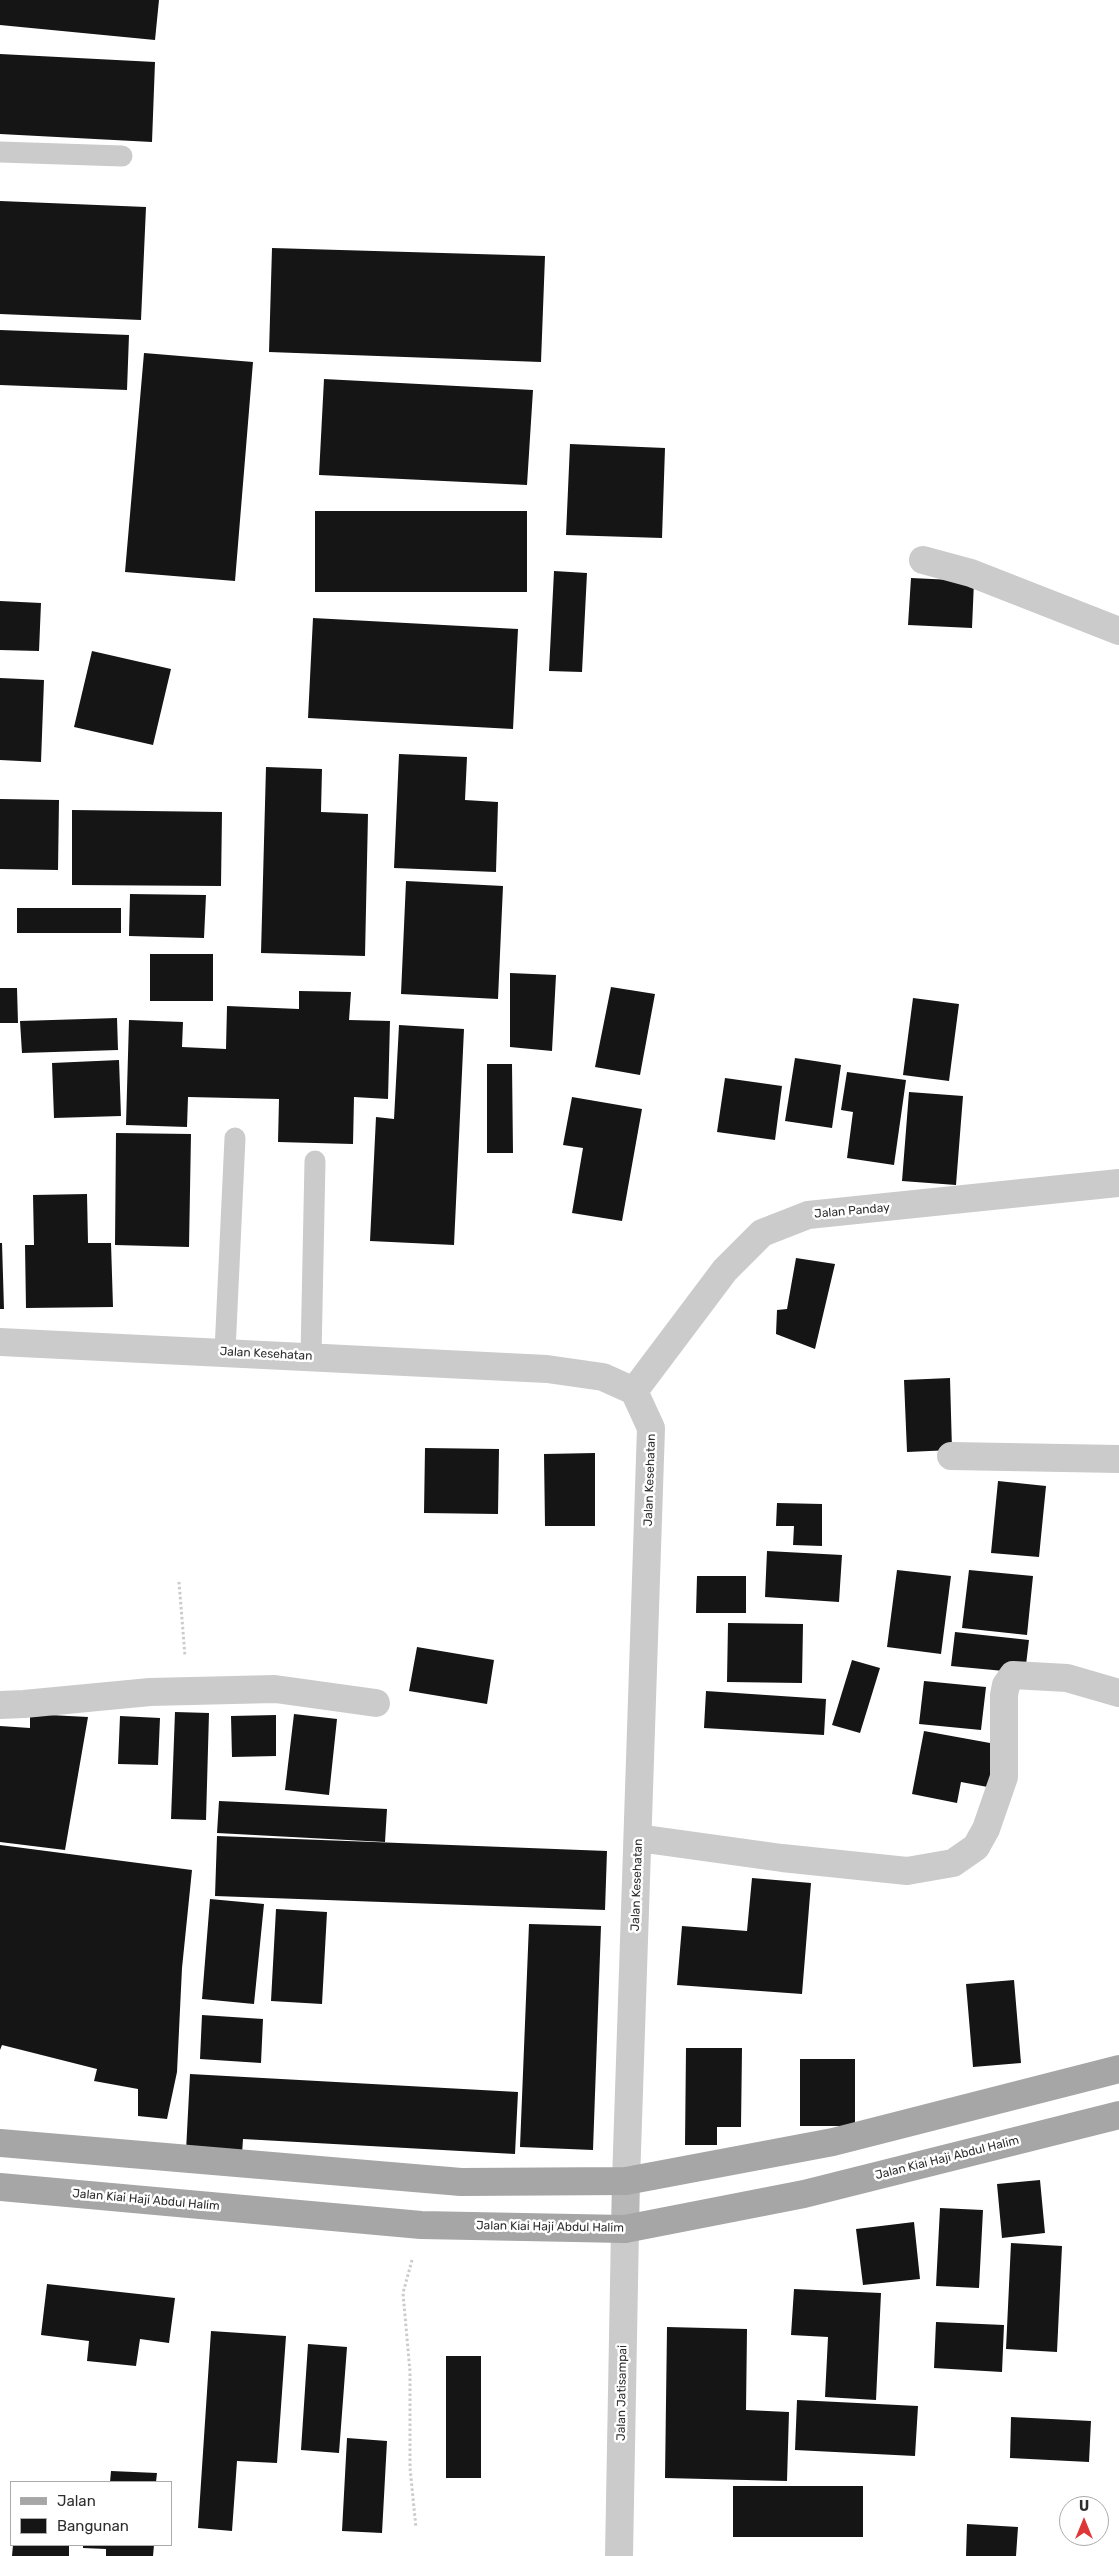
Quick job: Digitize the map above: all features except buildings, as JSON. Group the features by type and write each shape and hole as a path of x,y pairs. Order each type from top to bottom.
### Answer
{"main road":[{"path":"0,2143 461,2182 626,2181 833,2142 1119,2069"},
{"name":"Jalan Kiai Haji Abdul Halim","path":"0,2187 421,2225 625,2229 804,2194 1119,2115"},
{"path":"625,2229 626,2181"}],"street":[{"path":"923,560 971,573 1119,631"},
{"name":"Jalan Panday","path":"634,1391 725,1270 762,1233 808,1215 1119,1183"},
{"name":"Jalan Kesehatan","path":"0,1342 225,1351 546,1369 603,1376 634,1391 651,1428 626,2181"},
{"path":"951,1456 1119,1459"},
{"path":"638,1838 907,1871 954,1864 976,1847 986,1828 1004,1777 1004,1694 1006,1685 1014,1675 1067,1678 1119,1693"},
{"path":"0,1705 150,1692 275,1689 376,1703"},
{"name":"Jalan Jatisampai","path":"618,2556 625,2229"}],"lane":[{"path":"0,152 122,156"},
{"path":"225,1351 235,1138"},
{"path":"311,1356 315,1161"}],"path":[{"path":"178,1582 188,1692"},
{"path":"416,2528 410,2468 410,2372 403,2293 421,2225"}]}
